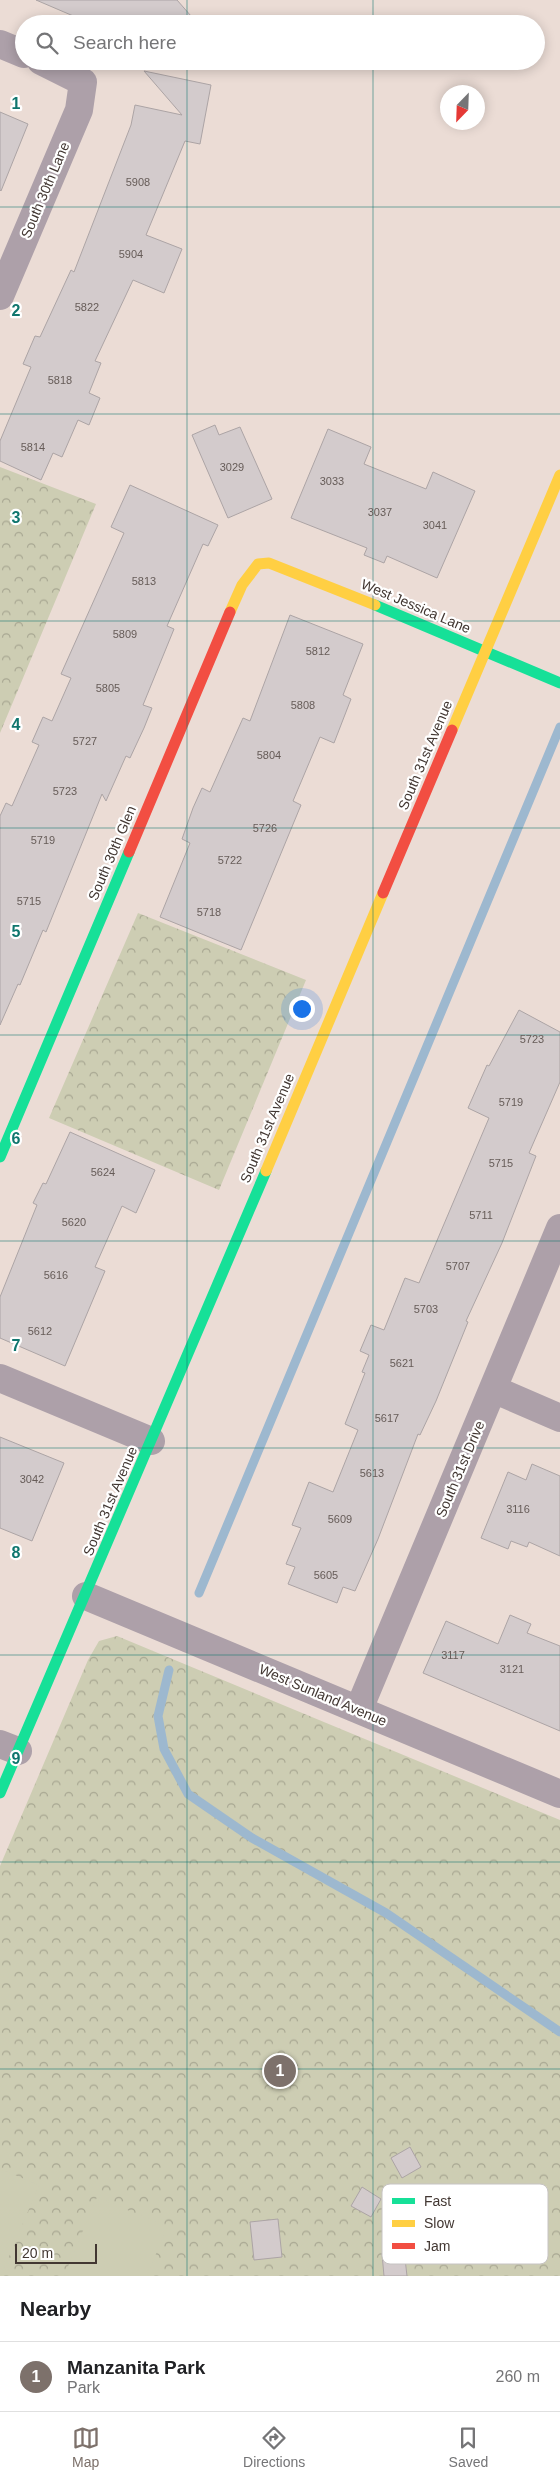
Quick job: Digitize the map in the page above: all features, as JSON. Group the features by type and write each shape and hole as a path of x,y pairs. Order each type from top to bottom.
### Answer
{"street":[{"path":"0,44 15,50"},
{"name":"South 30th Lane","path":"0,296 79,110 83,82 59,70"},
{"name":"South 31st Avenue","path":"0,1793 9,1747 86,1596 560,475"},
{"name":"West Jessica Lane","path":"258,564 270,563 281,566 560,683"},
{"name":"South 30th Glen","path":"0,1158 242,585 258,564"},
{"name":"South 31st Drive","path":"359,1710 560,1228"},
{"path":"0,1378 151,1441"},
{"path":"493,1389 560,1418"},
{"name":"West Sunland Avenue","path":"86,1596 560,1794"}],"green space":[{"path":"0,467 96,504 0,733"},
{"path":"138,913 306,980 219,1190 49,1118"},
{"path":"117,1636 560,1820 560,2276 0,2276 0,1866 88,1660 99,1641"},
{"path":"0,2169 39,2185 1,2276 0,2276"},
{"path":"97,2197 167,2227 147,2276 64,2276"}],"building":[{"path":"36,0 177,0 190,15 71,15"},
{"path":"144,71 211,85 200,144 185,141 146,235 182,249 164,293 133,280 95,361 101,363 89,393 100,398 89,425 78,420 62,457 53,453 41,480 0,461 0,441 31,367 23,364 35,336 40,337 71,270 74,272 131,125 135,105 182,115"},
{"path":"0,112 28,124 1,191 0,190"},
{"path":"215,425 219,435 240,427 272,499 228,518 192,435"},
{"path":"328,429 371,447 364,464 426,489 433,472 475,491 437,578 387,556 384,563 364,555 367,548 291,518"},
{"path":"130,485 218,525 208,546 203,544 167,626 174,629 143,705 152,708 144,728 130,758 126,756 106,801 102,794 46,932 43,930 20,985 18,984 0,1025 0,816 6,803 12,806 39,745 32,742 43,717 52,721 71,678 61,674 124,533 111,527"},
{"path":"290,615 363,644 343,695 351,699 334,743 320,737 293,801 301,805 241,950 160,917 190,843 182,839 193,808 202,788 210,792 243,718 250,721"},
{"path":"519,1010 560,1032 560,1082 529,1153 536,1156 502,1243 466,1321 468,1322 436,1401 420,1435 418,1434 378,1539 355,1591 343,1587 337,1603 288,1584 295,1567 286,1564 301,1528 292,1525 309,1482 333,1492 358,1430 345,1424 365,1373 362,1372 369,1355 360,1351 371,1325 384,1330 405,1278 419,1283 489,1118 468,1108 487,1065 489,1066"},
{"path":"70,1132 155,1170 136,1213 122,1206 95,1267 105,1271 65,1366 0,1338 0,1297 37,1205 33,1203 43,1183 46,1184"},
{"path":"0,1437 64,1463 32,1541 0,1528"},
{"path":"532,1464 560,1476 560,1556 529,1542 527,1547 511,1541 508,1549 481,1538 508,1472 526,1480"},
{"path":"510,1615 531,1624 527,1633 560,1646 560,1731 423,1673 446,1621 498,1644"},
{"path":"410,2147 421,2167 402,2178 391,2158"},
{"path":"362,2187 381,2199 371,2217 351,2206"},
{"path":"278,2219 282,2257 254,2260 250,2222"},
{"path":"383,2264 406,2264 407,2276 384,2276"}],"waterway":[{"path":"199,1593 560,727"},
{"path":"169,1670 158,1716 164,1749 188,1794 252,1838 386,1913 560,2032"}],"traffic: fast":[{"path":"375,605 560,683"},
{"path":"0,1157 129,852"},
{"path":"0,1793 266,1171"}],"traffic: slow":[{"path":"452,730 560,475"},
{"path":"230,612 242,585 258,564 269,563 375,605"},
{"path":"266,1171 383,893"}],"traffic: jam":[{"path":"129,852 230,612"},
{"path":"383,893 452,730"}],"place":[{"name":"Manzanita Park","path":"280,2071"}]}
